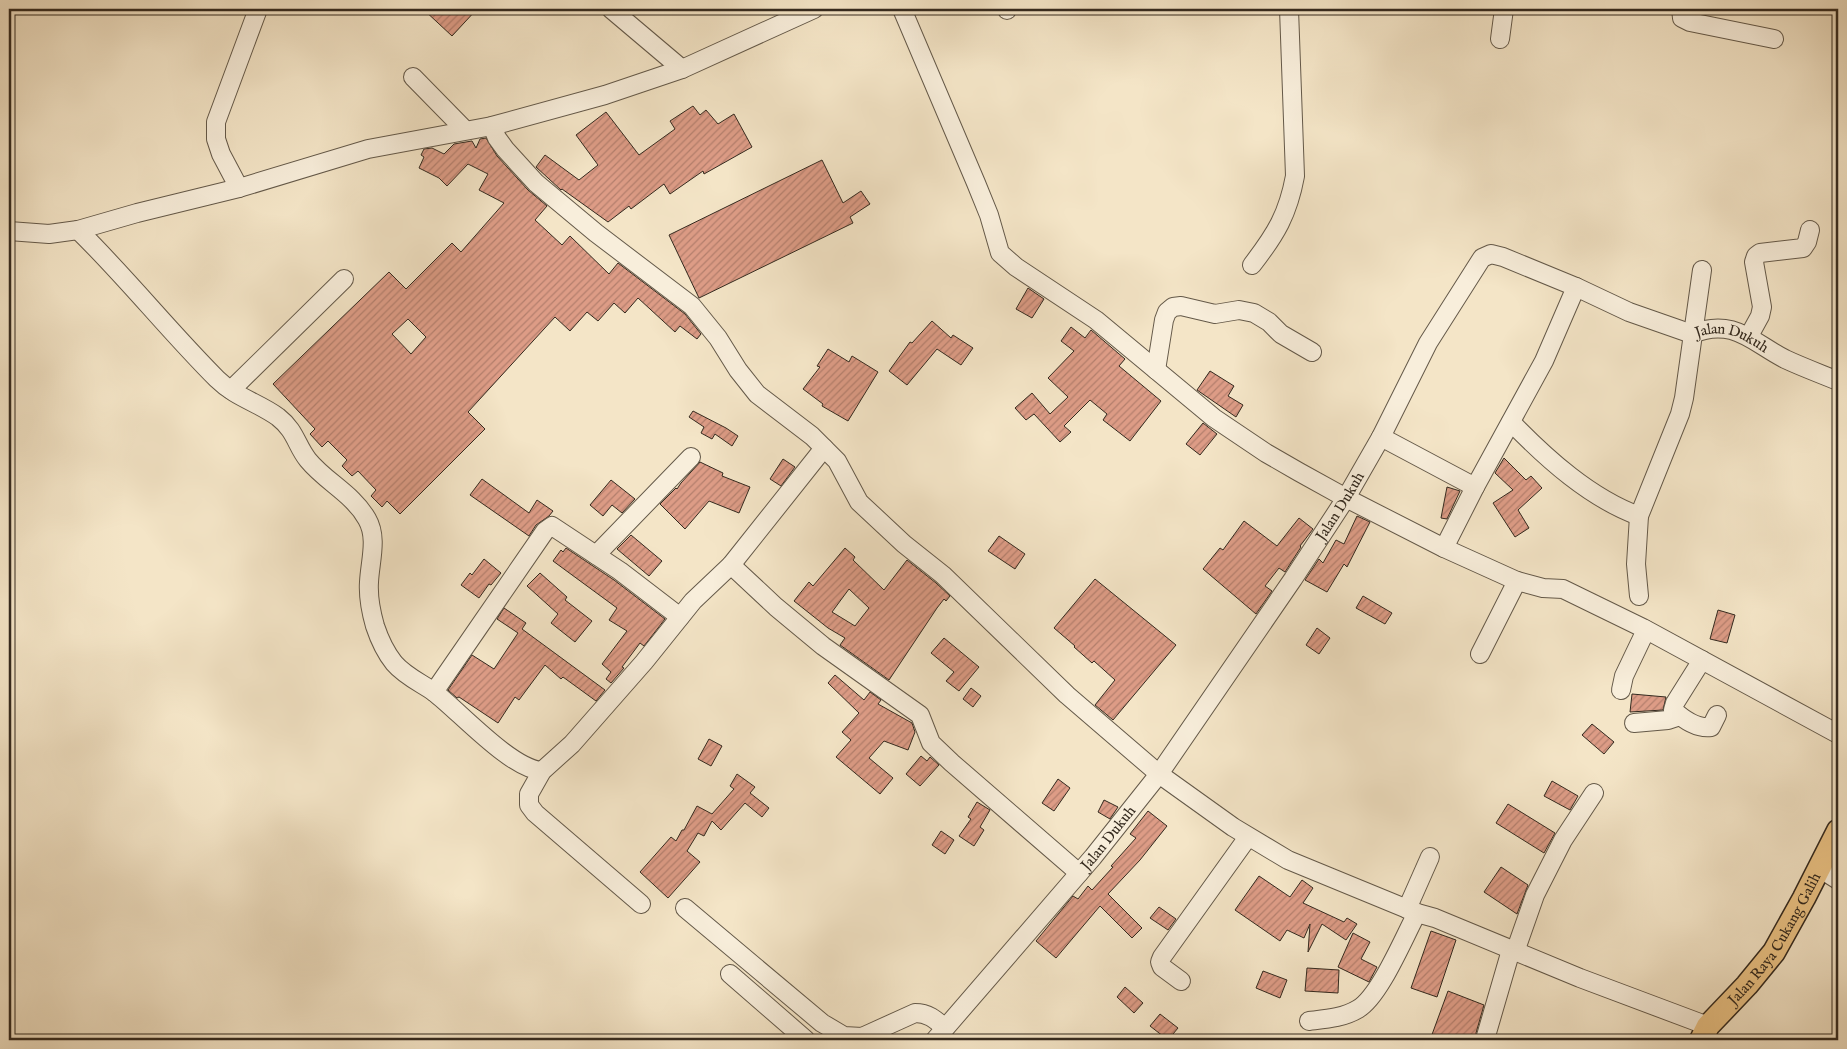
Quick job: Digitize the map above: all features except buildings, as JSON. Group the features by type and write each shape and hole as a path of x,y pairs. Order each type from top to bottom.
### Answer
{"main road":[{"name":"Jalan Raya Cukang Galih","path":"1704,1033 1774,952 1838,831"}],"street":[{"path":"239,188 221,154 216,139 216,122 258,9"},
{"path":"611,9 682,69"},
{"path":"9,231 49,234 78,230 137,213 239,188 368,149 492,126 605,95 682,69 814,9"},
{"path":"902,9 976,183 1000,253 1016,267 1096,320 1193,402 1266,453 1346,498 1444,548 1517,581 1543,588 1563,589 1646,630 1838,734"},
{"path":"1252,265 1280,226 1291,199 1295,176 1289,9"},
{"path":"1500,39 1504,9"},
{"path":"1681,9 1682,18 1690,22 1774,39"},
{"path":"413,77 465,130"},
{"path":"492,126 505,150 536,183 596,233 692,306 718,338 738,370 757,394 812,436 837,462 859,502 904,544 942,575 1067,695 1158,774 1248,837 1288,860 1580,978 1704,1033"},
{"path":"78,230 108,259 218,380 231,390 278,417 288,426 308,460 355,503 367,519 371,529 373,547 369,598 376,629 394,662 402,671 434,692 506,754 529,768 542,771"},
{"path":"1748,336 1760,316 1762,307 1754,262 1756,256 1760,253 1803,248 1807,242 1810,230"},
{"name":"Jalan Dukuh","path":"940,1034 1080,873 1158,774 1293,579 1346,498 1380,437 1428,342 1482,258 1491,254 1503,257 1576,287 1629,312 1692,334 1701,330 1729,329 1748,336 1785,358 1838,381"},
{"path":"1639,596 1636,564 1639,516 1680,414 1684,398 1702,270"},
{"path":"231,390 344,278"},
{"path":"1444,548 1548,354 1576,287"},
{"path":"1156,370 1164,320 1167,312 1172,307 1182,306 1215,314 1239,310 1254,313 1269,322 1281,334 1312,352"},
{"path":"1511,422 1584,486 1607,501 1639,516"},
{"path":"1380,437 1475,487"},
{"path":"641,904 535,813 529,805 529,794 542,771 572,744 693,601 730,565 824,448"},
{"path":"596,555 691,457"},
{"path":"434,692 548,527 554,526 680,617"},
{"path":"730,565 822,646 920,716 931,743 1080,873"},
{"path":"1480,654 1517,581"},
{"path":"1621,690 1624,676 1646,630"},
{"path":"1702,660 1673,710 1680,716 1706,728 1714,724 1717,715"},
{"path":"1634,723 1668,720 1680,716"},
{"path":"1486,1036 1513,951 1535,894 1563,840 1594,793"},
{"path":"1181,981 1162,967 1160,962 1162,957 1248,837"},
{"path":"1309,1021 1333,1019 1359,1008 1368,1000 1379,984 1412,911 1430,856"},
{"path":"1819,868 1838,880"},
{"path":"685,908 822,1023 844,1036 862,1037 914,1013 923,1013 933,1018 940,1034"},
{"path":"730,974 806,1040"}]}
